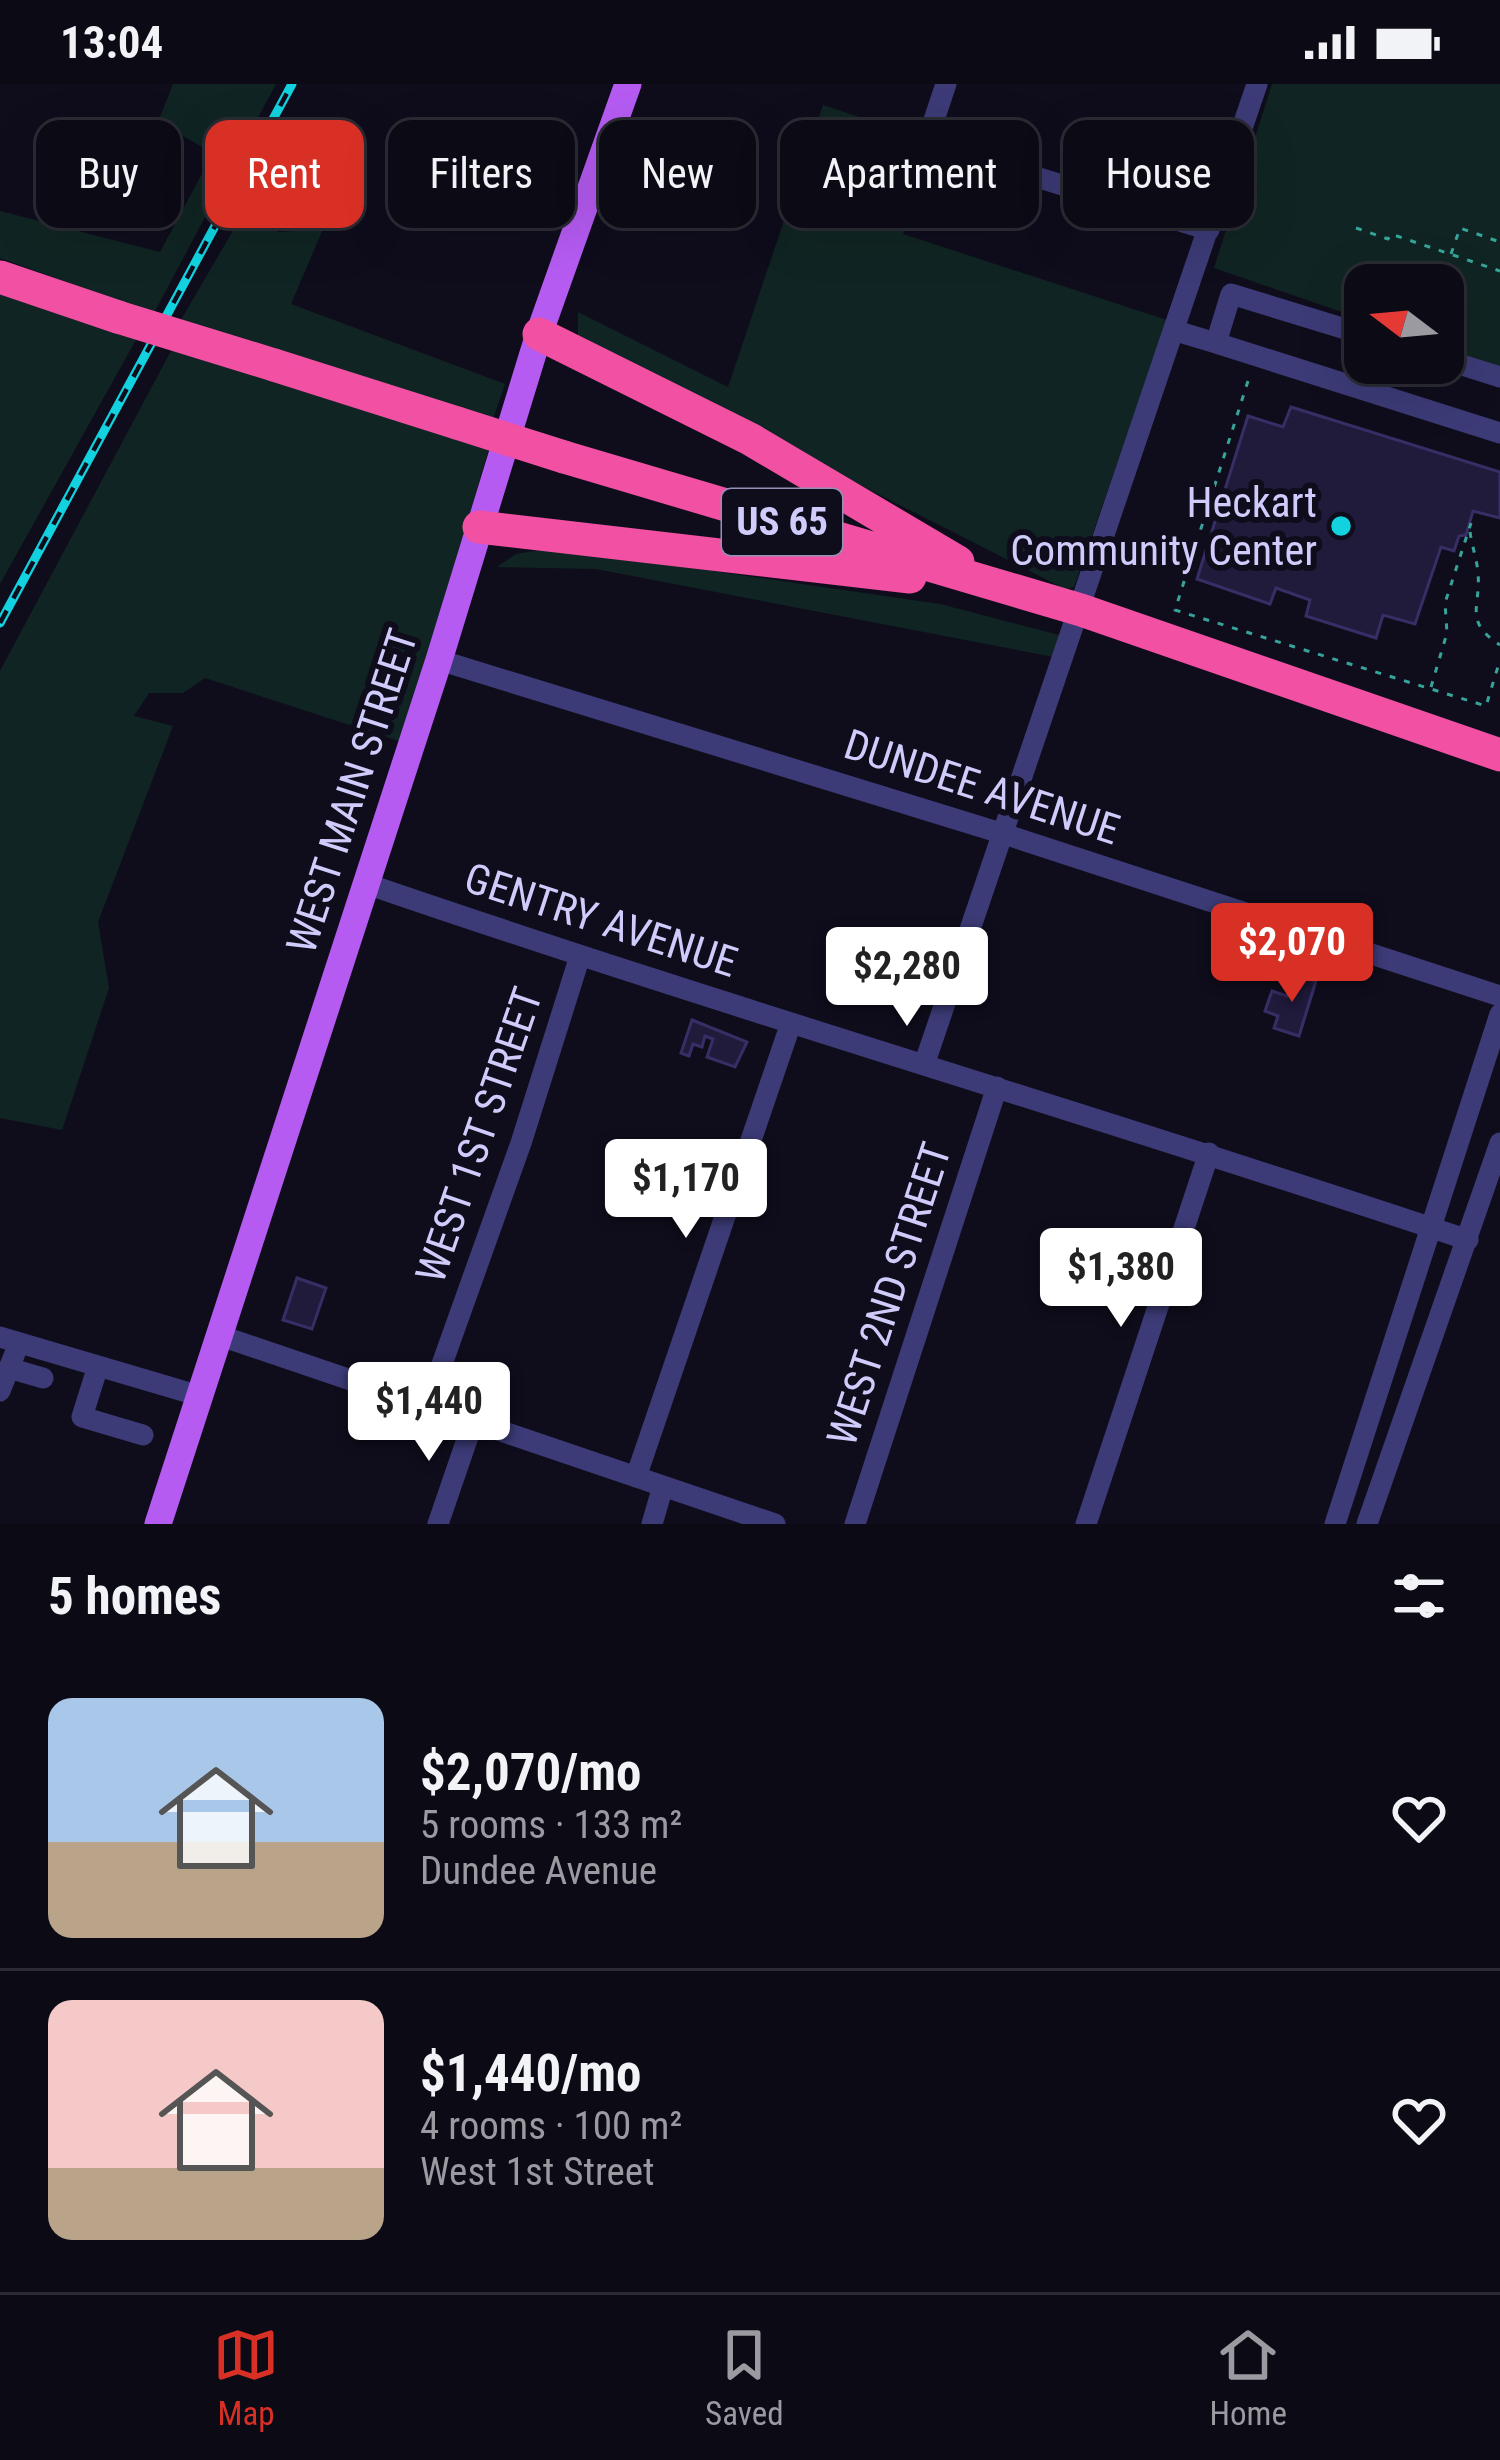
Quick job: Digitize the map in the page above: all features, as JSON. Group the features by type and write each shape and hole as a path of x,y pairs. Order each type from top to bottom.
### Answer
{"highway":[{"name":"US 65","path":"0,277 563,457 1081,610 1500,755"},
{"path":"539,334 750,439 1001,588"},
{"path":"479,527 1001,588"}],"main road":[{"name":"WEST MAIN STREET","path":"158,1524 439,660 539,334 628,84"}],"street":[{"path":"946,84 932,129 934,142 943,150 1209,230"},
{"path":"924,1065 1257,84"},
{"path":"1216,344 1231,294 1344,329"},
{"path":"1176,331 1500,433"},
{"path":"1464,366 1500,377"},
{"name":"DUNDEE AVENUE","path":"439,660 1004,834 1500,996"},
{"name":"GENTRY AVENUE","path":"367,884 1468,1240"},
{"name":"WEST 1ST STREET","path":"428,1406 521,1143 580,956"},
{"path":"1335,1524 1500,1014"},
{"path":"636,1477 791,1023"},
{"name":"WEST 2ND STREET","path":"855,1524 997,1087"},
{"path":"1367,1524 1494,1178 1500,1143"},
{"path":"1086,1524 1209,1153"},
{"path":"221,1336 775,1524"},
{"path":"0,1391 11,1369 10,1340 200,1396"},
{"path":"98,1366 82,1417 143,1436"},
{"path":"11,1369 43,1378"},
{"path":"438,1524 473,1422"},
{"path":"652,1524 663,1486"}],"path":[{"path":"1356,228 1500,271"},
{"path":"1451,254 1460,228 1500,242"},
{"path":"1247,381 1174,610 1486,706 1500,660"},
{"path":"1430,688 1447,633 1445,603 1472,514"},
{"path":"1471,524 1478,573 1474,612 1486,635 1500,645"}],"green space":[{"path":"173,84 276,84 257,120 205,120 205,148 181,135 181,120 159,120"},
{"path":"1272,84 1500,84 1500,367 1464,354 1464,264 1344,264 1344,313 1214,268 1227,228 1254,228 1254,141"},
{"path":"823,105 868,120 818,120"},
{"path":"205,168 205,217 154,313 0,258 0,211 36,220 36,228 66,228 160,252 173,228 181,228 181,213"},
{"path":"234,228 323,229 291,304 505,384 493,419 181,320"},
{"path":"782,228 905,228 903,234 1167,320 1074,587 1065,589 593,349 578,336 578,312 728,387"},
{"path":"0,292 137,338 0,584"},
{"path":"172,349 489,448 402,742 205,678 183,693 149,693 134,716 173,726 98,922 109,988 62,1130 0,1118 0,671"},
{"path":"553,548 940,604 1059,635 1062,645 1059,658 596,569 497,567 516,554"}],"building":[{"name":"Heckart Community Center","path":"1291,407 1500,472 1500,518 1473,511 1466,535 1459,536 1454,551 1441,547 1415,624 1383,615 1376,638 1306,616 1310,600 1276,588 1270,604 1197,579 1248,416 1283,427"},
{"path":"1294,974 1316,981 1299,1036 1274,1028 1278,1016 1265,1011 1272,991 1287,996"},
{"path":"692,1020 747,1042 735,1067 707,1057 713,1039 705,1036 702,1047 693,1044 689,1056 681,1053"},
{"path":"297,1278 326,1288 312,1329 283,1320"}],"railway":[{"path":"0,623 292,84"}],"place":[{"name":"Heckart Community Center","path":"1341,526"}]}
